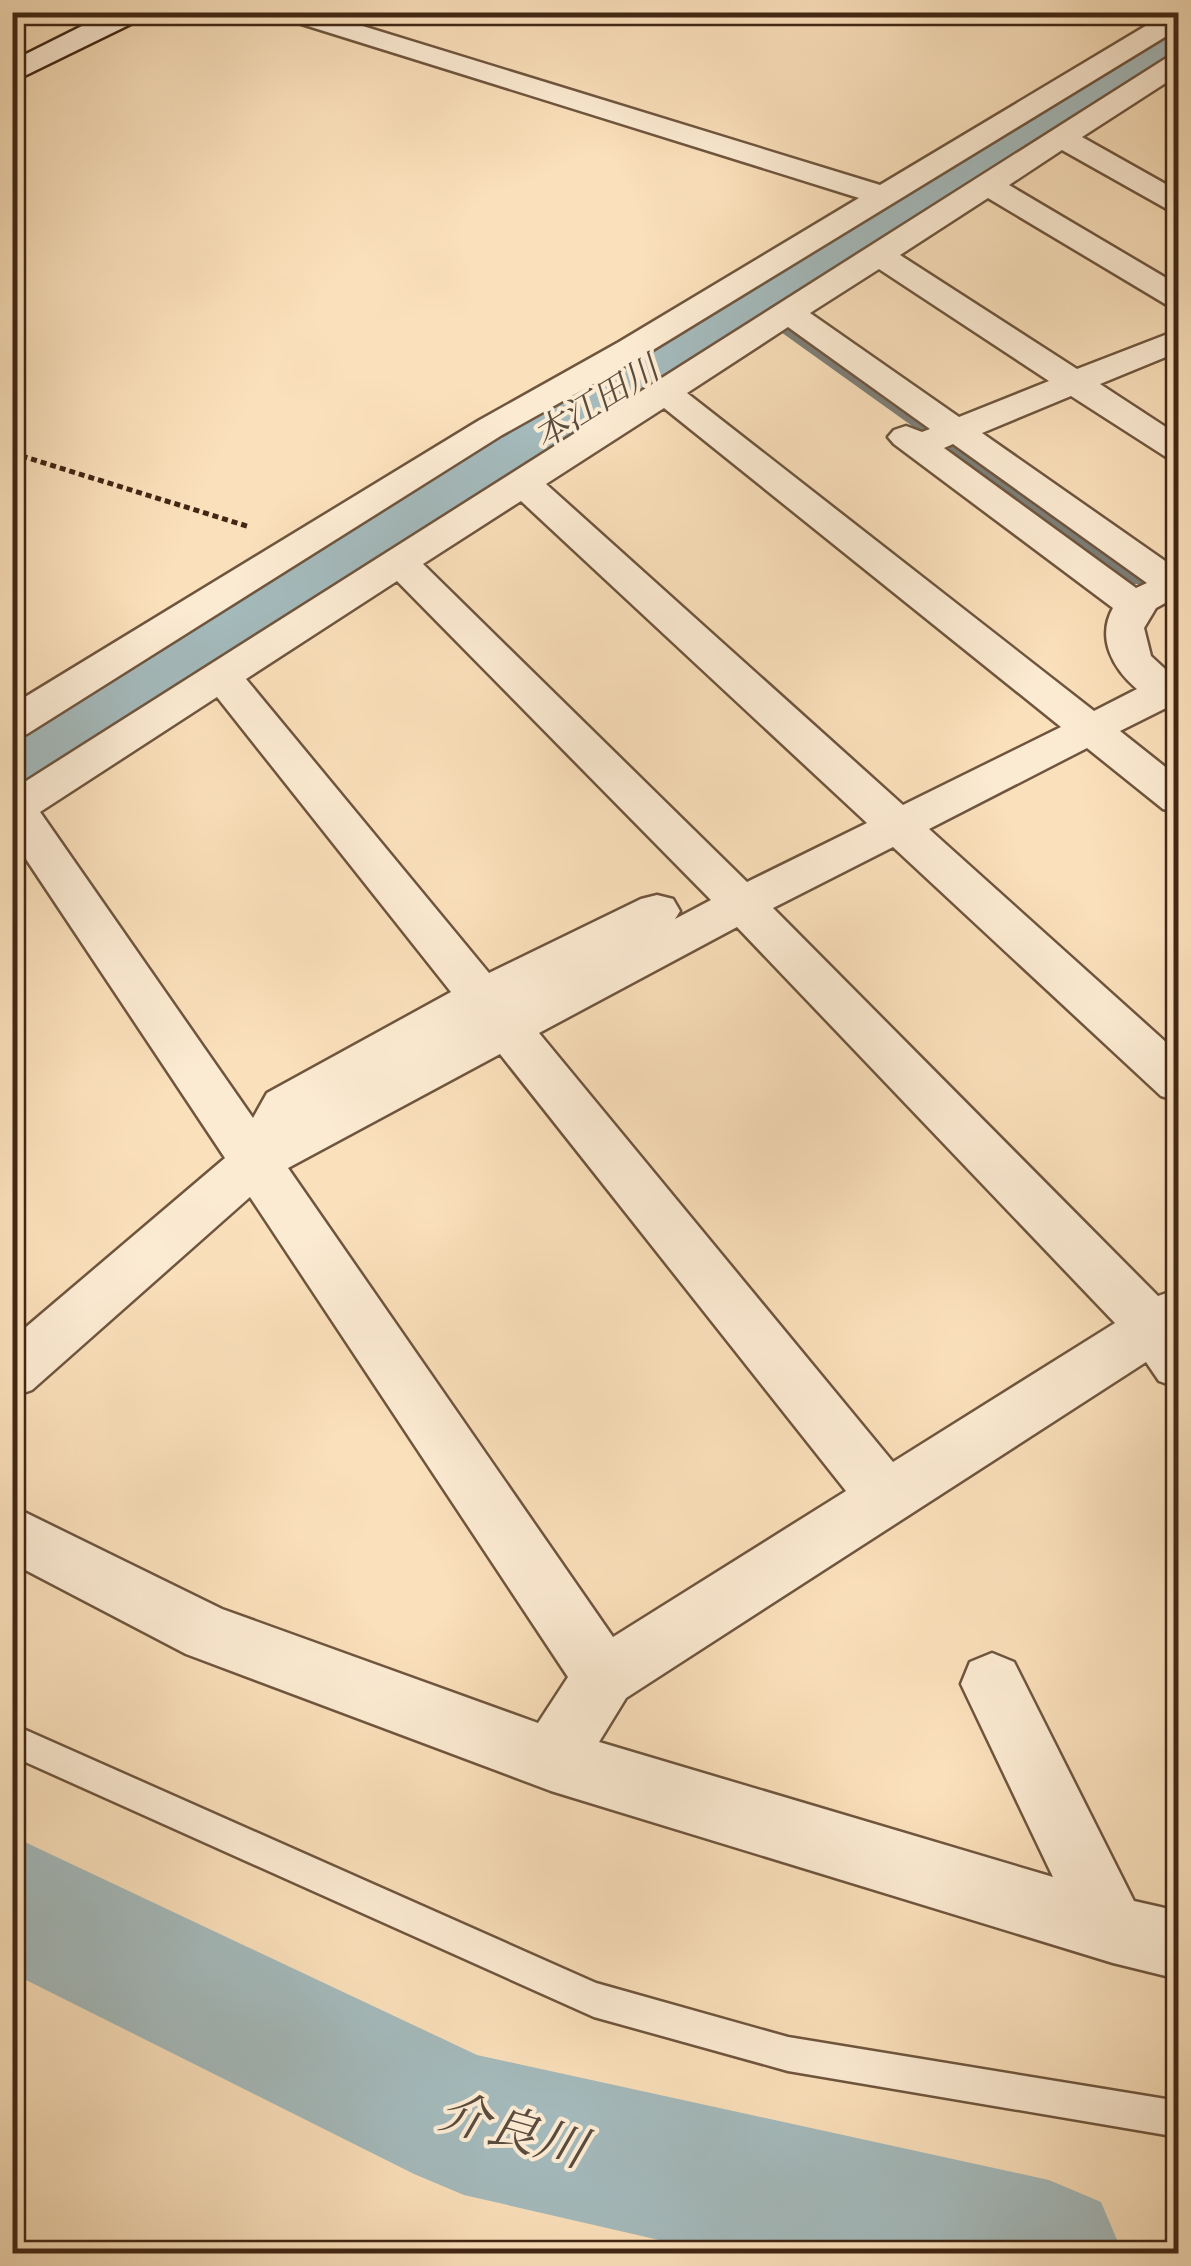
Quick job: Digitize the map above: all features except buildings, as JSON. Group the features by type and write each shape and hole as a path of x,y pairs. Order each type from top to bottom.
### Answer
{"street":[{"path":"12,74 133,12"},
{"path":"288,12 884,196"},
{"path":"12,724 490,428 631,349 1178,18"},
{"path":"604,1677 15,808 1062,138 1170,78"},
{"path":"1062,138 1178,203"},
{"path":"988,185 1178,298"},
{"path":"879,255 1178,450"},
{"path":"775,322 938,438 1177,585"},
{"path":"938,438 1178,340"},
{"path":"666,392 1178,798"},
{"path":"938,438 1135,606"},
{"path":"523,483 1178,1082"},
{"path":"399,562 1170,1335 887,1498 604,1677 551,1760"},
{"path":"12,1373 255,1162 494,1012 884,814 1079,720 1162,688 1129,657 1123,638 1125,621 1135,606 1152,593 1177,585"},
{"path":"222,676 887,1498"},
{"path":"12,1533 207,1633 551,1760 1113,1930 1178,1945"},
{"path":"992,1684 1113,1930"}],"lane":[{"path":"12,1740 594,2000 788,2054 1178,2119"}],"path":[{"path":"12,452 304,544"}],"waterway":[{"name":"本江田川","path":"12,763 721,322 951,185 1113,77 1178,40"},
{"path":"750,305 1138,581"},
{"name":"介良川","path":"12,1902 464,2124 1049,2254"}]}
